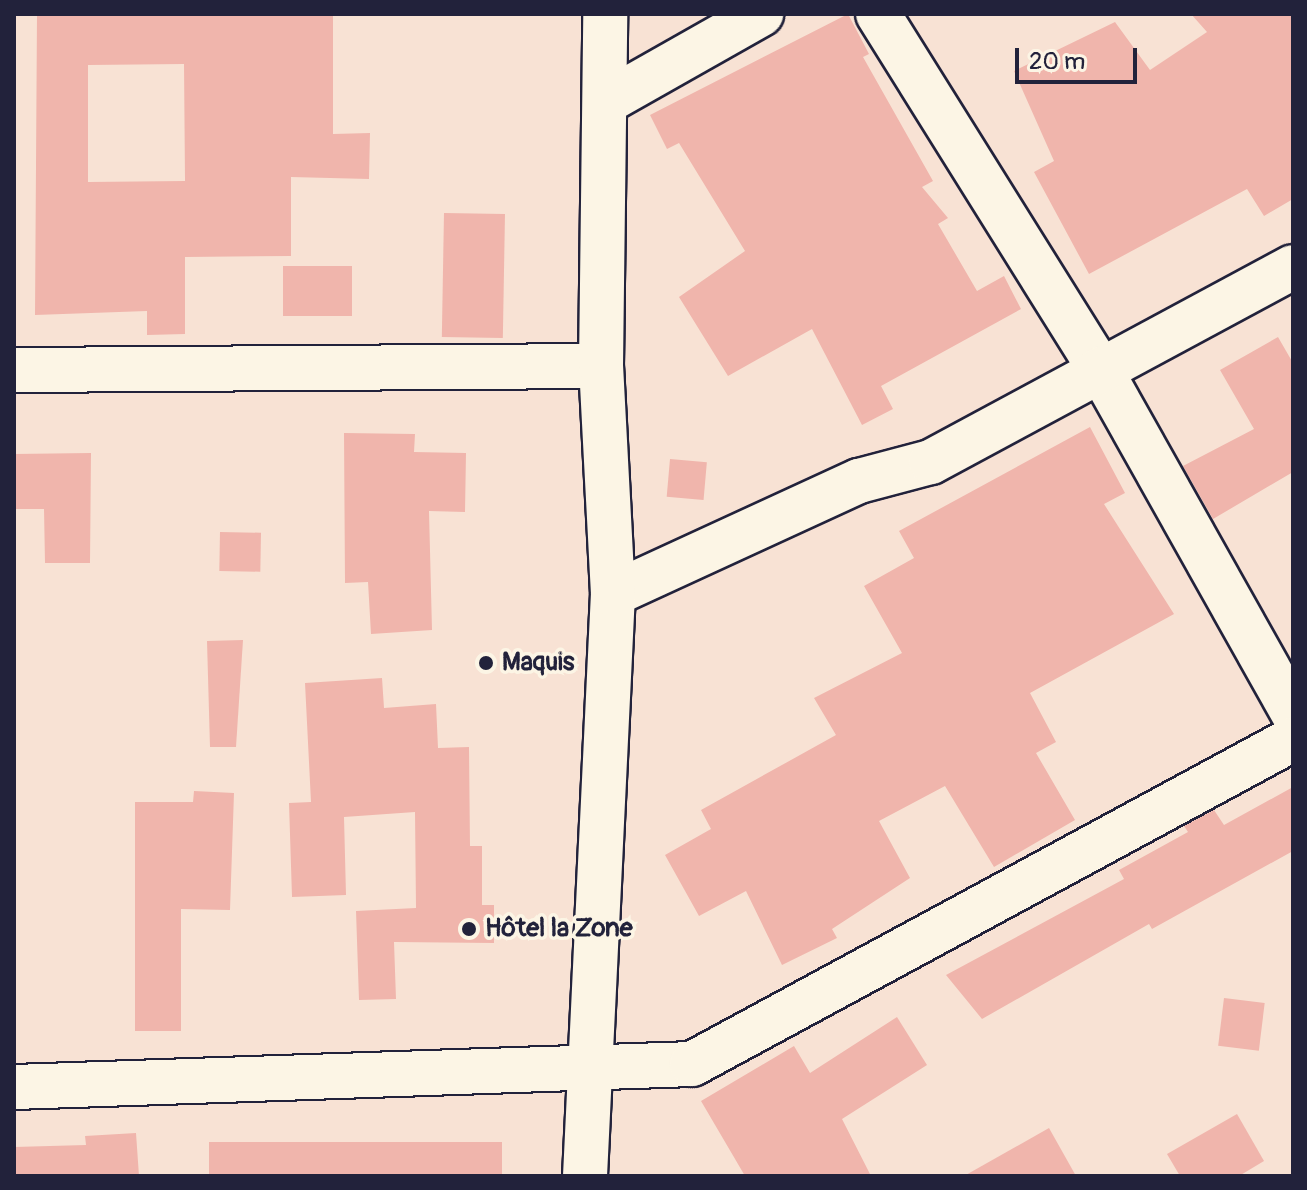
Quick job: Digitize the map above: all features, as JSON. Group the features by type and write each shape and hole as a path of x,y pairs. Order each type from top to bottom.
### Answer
{"street":[{"path":"585,1176 587,1073 613,594 601,366 609,100 605,14"},
{"path":"609,100 761,14"},
{"path":"878,14 1100,369 1293,713"},
{"path":"613,594 859,481 931,462 1293,267"},
{"path":"14,370 601,366"},
{"path":"14,1087 587,1073 709,1058 1293,739"}],"building":[{"path":"37,14 333,14 333,134 370,133 369,179 291,177 291,256 185,257 185,334 147,335 147,311 35,315","holes":["184,64 185,181 88,182 88,65"]},
{"path":"848,14 869,54 863,57 933,181 922,187 948,218 938,224 977,291 1004,276 1021,309 881,386 893,409 862,425 812,329 728,376 679,297 745,251 679,143 667,149 650,115"},
{"path":"1191,14 1293,14 1293,199 1264,216 1247,189 1089,274 1034,172 1054,161 1014,71 1115,22 1150,70 1207,32"},
{"path":"444,213 505,214 503,338 442,337"},
{"path":"283,266 352,266 352,316 283,316"},
{"path":"1278,337 1293,363 1293,472 1213,519 1183,466 1254,429 1220,370"},
{"path":"1090,427 1125,493 1104,504 1174,614 1030,693 1056,742 1036,753 1075,820 994,867 945,786 879,821 910,878 832,929 837,938 782,965 746,891 699,916 665,855 711,829 701,810 836,735 814,698 902,653 864,586 914,558 899,531"},
{"path":"344,433 415,434 414,452 466,453 465,512 429,511 432,630 371,634 368,582 345,583"},
{"path":"91,453 90,563 45,563 44,509 14,509 14,454"},
{"path":"670,459 707,462 704,500 667,497"},
{"path":"220,532 261,533 260,572 219,571"},
{"path":"243,640 236,747 210,747 207,641"},
{"path":"382,678 384,708 436,704 438,748 469,747 470,846 482,846 482,905 494,905 494,943 394,942 396,999 359,1000 356,911 416,908 415,812 344,817 346,895 292,897 289,803 311,802 305,683"},
{"path":"1293,787 1293,851 1152,929 1149,924 982,1019 946,975 1124,879 1119,870 1188,832 1184,826 1214,810 1224,825"},
{"path":"194,791 234,793 230,910 181,909 181,1031 135,1031 135,802 193,802"},
{"path":"1224,998 1265,1003 1259,1051 1218,1046"},
{"path":"897,1017 927,1065 842,1119 871,1176 745,1176 701,1101 794,1046 810,1073"},
{"path":"1237,1114 1264,1161 1239,1176 1180,1176 1167,1154"},
{"path":"1049,1128 1076,1176 964,1176"},
{"path":"136,1133 139,1176 14,1176 14,1147 86,1145 85,1136"},
{"path":"209,1142 502,1142 502,1176 209,1176"}],"place":[{"name":"Maquis","path":"486,663"},
{"name":"Hôtel la Zone","path":"469,929"}]}
